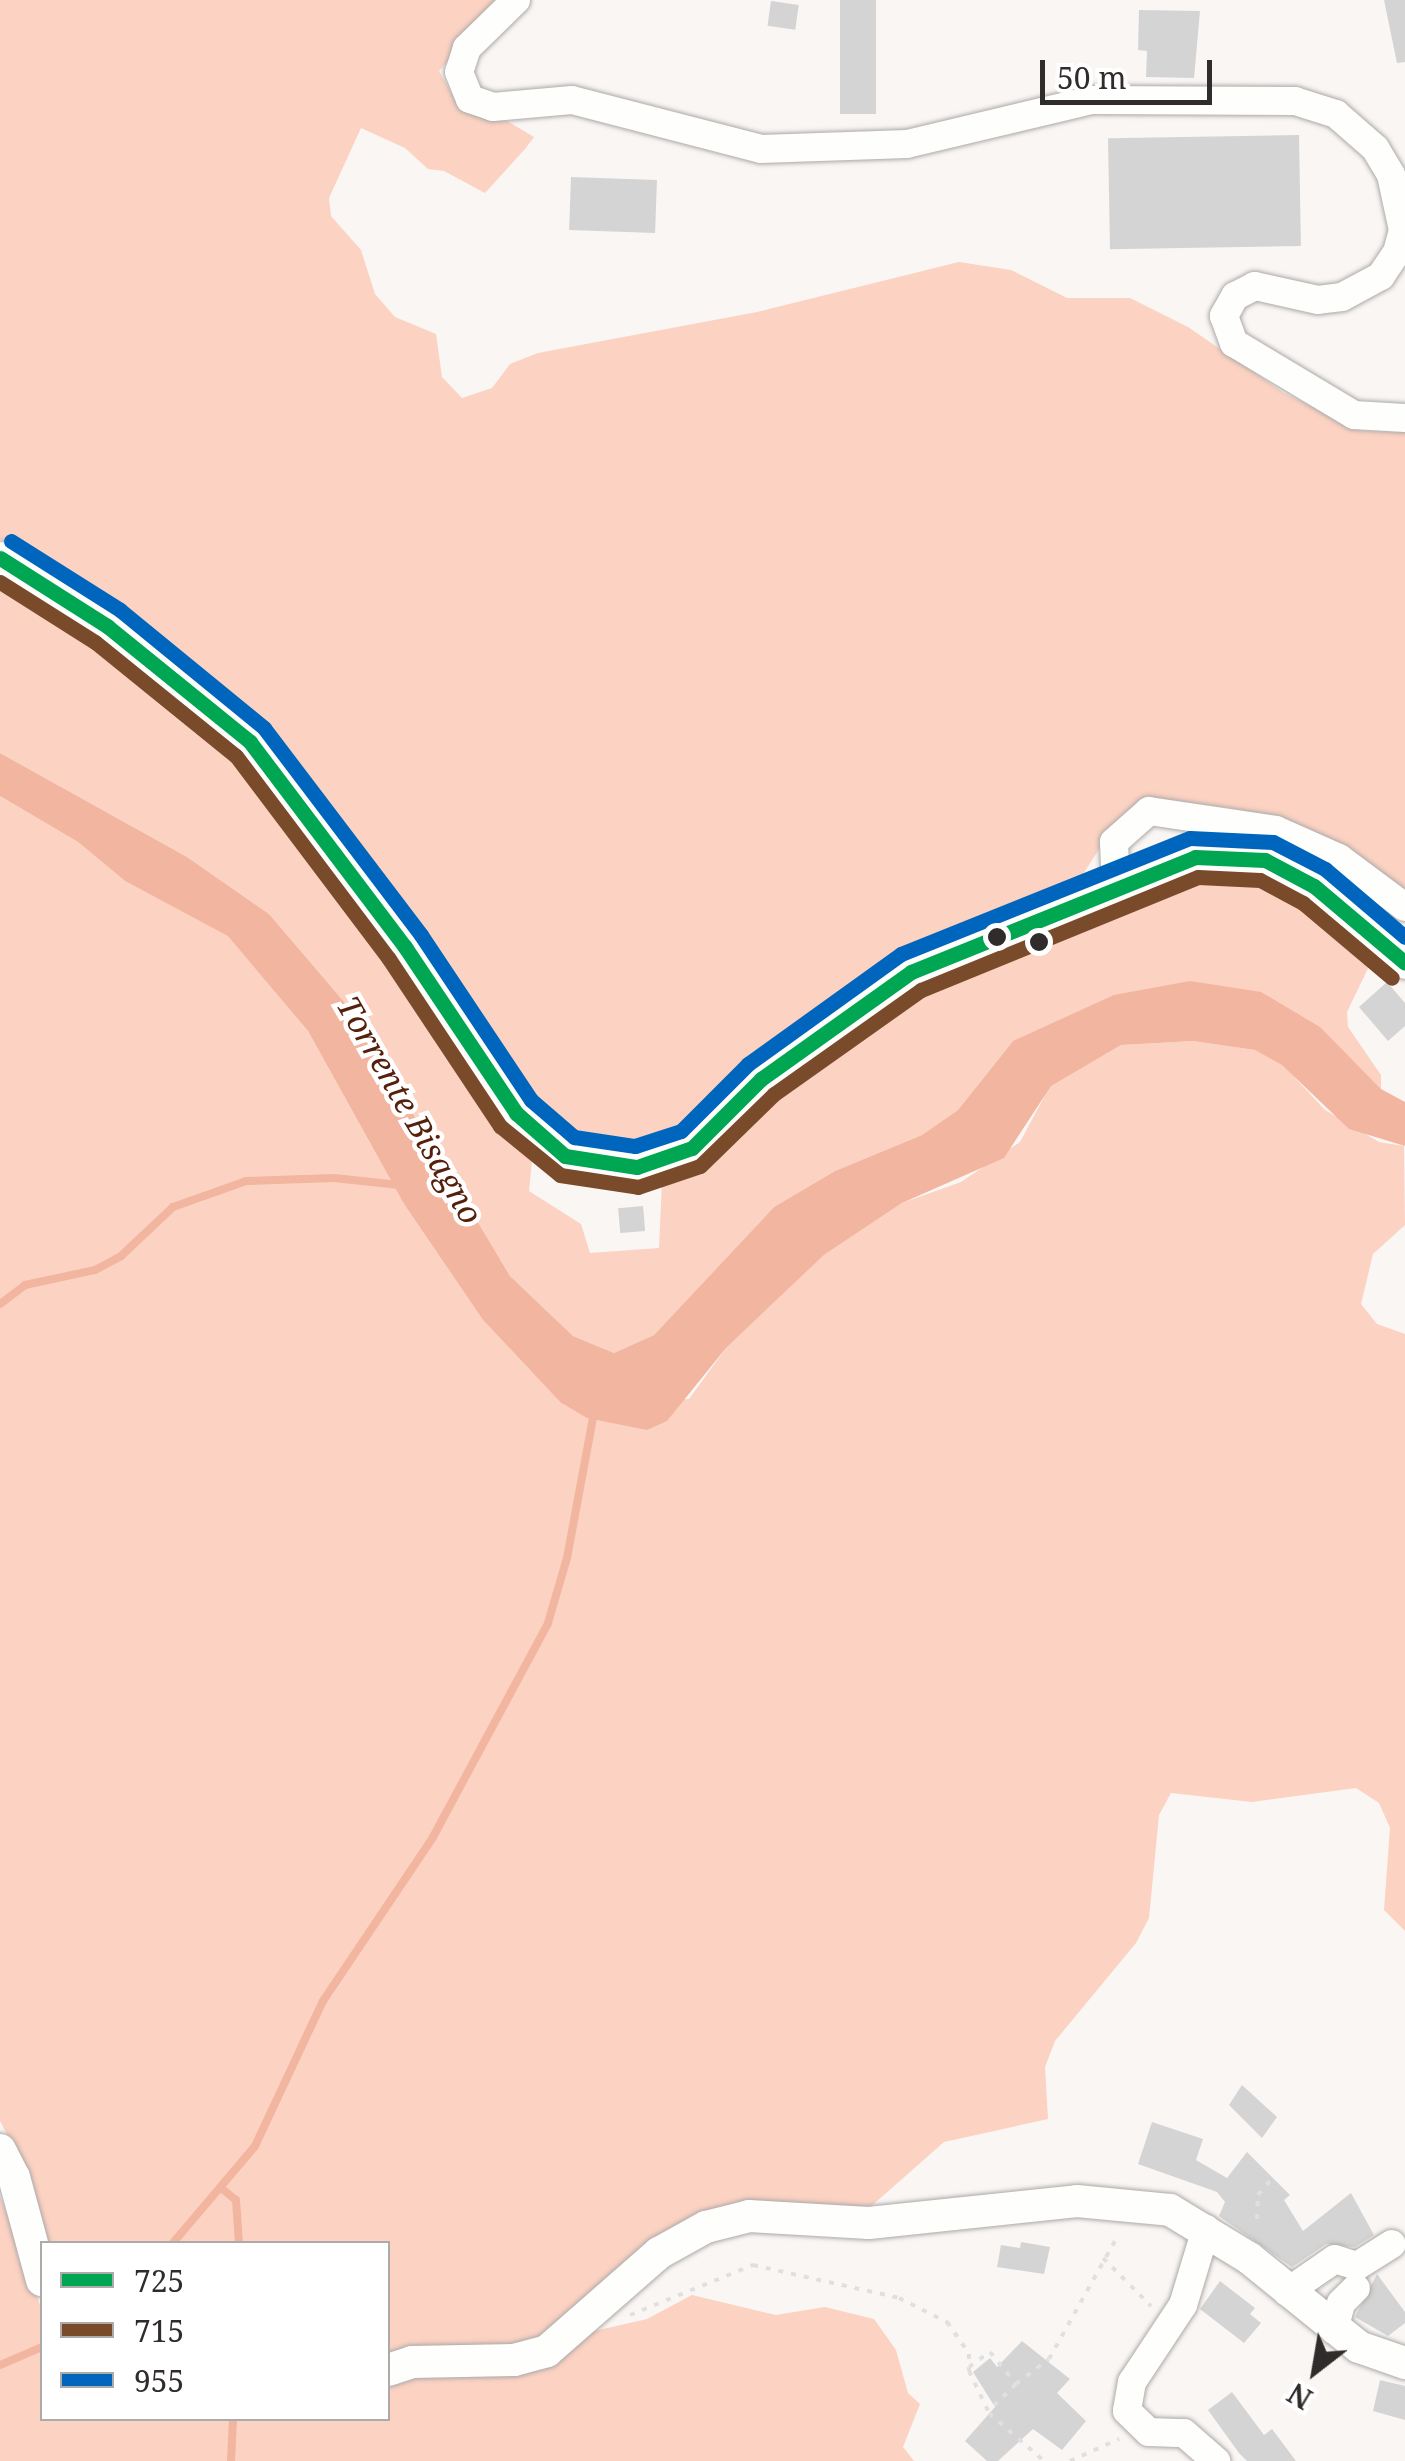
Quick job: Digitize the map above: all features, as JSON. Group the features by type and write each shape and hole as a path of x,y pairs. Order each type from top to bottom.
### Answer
{"main road":[{"path":"0,558 106,626 250,742 406,947 516,1114 565,1156 637,1167 692,1148 761,1079 910,972 1195,857 1265,860 1314,886 1405,963"},
{"path":"0,2150 14,2178 40,2273"},
{"path":"390,2369 412,2362 514,2360 547,2352 582,2326 659,2253 706,2227 749,2216 869,2223 1077,2201 1170,2210 1206,2229 1334,2330 1405,2364"}],"street":[{"path":"516,0 467,48 459,72 470,98 493,107 572,100 761,149 907,144 1092,100 1295,101 1336,114 1375,148 1391,174 1403,230 1398,252 1381,276 1342,297 1318,300 1254,286 1235,296 1224,316 1234,343 1354,415 1405,418"},
{"path":"1116,888 1114,842 1149,811 1276,830 1339,858 1405,907"},
{"path":"1206,2229 1186,2297 1132,2382 1126,2411 1149,2432 1184,2433 1216,2461"},
{"path":"1288,2292 1335,2259 1357,2266 1392,2244"},
{"path":"1334,2330 1340,2303 1356,2288"}],"path":[{"path":"1257,2219 1258,2195 1275,2175"},
{"path":"988,2411 1049,2359 1104,2258 1129,2228"},
{"path":"1104,2258 1153,2308 1173,2295 1186,2297"},
{"path":"582,2326 644,2314 723,2274 768,2265 899,2298 933,2314 961,2339 988,2411 1031,2458 1044,2461"},
{"path":"969,2367 990,2352 1016,2384"},
{"path":"1070,2461 1108,2439 1149,2432"}],"shaded area":[{"path":"0,0 502,0 439,71 461,110 507,121 534,137 525,149 485,193 444,171 428,169 405,148 361,128 329,198 331,216 361,250 375,294 395,317 436,334 442,377 462,398 492,388 510,364 538,353 757,312 959,262 1011,270 1067,298 1130,298 1188,327 1284,393 1362,431 1405,432 1405,892 1310,832 1231,808 1146,798 1119,818 1071,893 896,970 796,1026 680,1125 635,1145 561,1126 525,1096 325,811 262,733 145,632 0,539"},
{"path":"0,589 180,703 273,803 524,1148 532,1161 529,1191 581,1224 590,1253 659,1248 662,1181 698,1165 864,1022 963,965 1173,883 1232,871 1290,889 1372,960 1347,1012 1348,1027 1381,1075 1381,1089 1320,1028 1013,1041 958,1110 922,1135 835,1171 774,1207 654,1335 614,1353 573,1336 510,1276 351,1010 269,914 187,857 0,753"},
{"path":"0,796 78,842 125,881 228,935 308,1031 404,1204 483,1320 560,1402 689,1399 726,1348 824,1255 902,1203 961,1182 1020,1142 1050,1086 1121,1045 1193,1041 1255,1050 1282,1064 1325,1110 1379,1142 1404,1146 1405,1225 1373,1254 1361,1304 1377,1324 1405,1334 1405,1931 1384,1910 1390,1828 1379,1803 1356,1788 1252,1802 1171,1793 1159,1815 1149,1918 1136,1943 1055,2041 1045,2067 1048,2119 944,2142 868,2209 748,2205 563,2327 512,2347 390,2355 390,2241 46,2241 27,2173 0,2121"},
{"path":"0,2196 40,2305 40,2421 390,2421 390,2378 647,2319 692,2295 776,2315 825,2307 874,2319 896,2350 908,2393 920,2404 903,2447 914,2461 0,2461"}],"water":[{"name":"Torrente Bisagno","path":"0,753 187,857 269,914 351,1010 510,1276 573,1336 614,1353 654,1335 774,1207 835,1171 922,1135 958,1110 1013,1041 1114,995 1190,981 1261,992 1320,1027 1381,1089 1405,1102 1405,1146 1349,1129 1282,1065 1255,1050 1193,1041 1121,1045 1051,1086 1004,1158 902,1203 824,1255 726,1348 667,1421 647,1430 587,1418 560,1402 483,1320 404,1204 308,1031 228,936 125,881 78,842 0,796"}],"building":[{"path":"840,0 876,0 876,114 840,114"},
{"path":"1384,0 1405,0 1405,62 1397,63"},
{"path":"771,1 799,5 795,30 768,26"},
{"path":"1139,10 1200,11 1194,78 1146,77 1147,51 1138,50"},
{"path":"1299,135 1301,246 1110,249 1108,138"},
{"path":"571,177 657,180 655,233 569,230"},
{"path":"1387,982 1405,1003 1405,1026 1388,1041 1359,1007"},
{"path":"643,1206 645,1231 620,1233 618,1208"},
{"path":"1242,2085 1277,2117 1262,2138 1229,2105"},
{"path":"1152,2122 1203,2139 1196,2160 1227,2178 1247,2152 1290,2195 1284,2200 1303,2231 1351,2193 1374,2235 1355,2247 1326,2244 1292,2267 1219,2216 1225,2202 1217,2192 1138,2164"},
{"path":"1021,2242 1050,2247 1044,2274 997,2267 1001,2245 1020,2248"},
{"path":"1377,2274 1405,2312 1405,2323 1388,2336 1355,2317"},
{"path":"1220,2281 1255,2308 1250,2314 1261,2323 1244,2343 1200,2309"},
{"path":"1022,2341 1070,2379 1057,2393 1086,2421 1062,2450 1033,2429 998,2461 987,2461 965,2441 995,2407 973,2372 990,2358 997,2367"},
{"path":"1380,2380 1405,2386 1405,2420 1373,2411"},
{"path":"1232,2392 1264,2435 1272,2429 1296,2461 1247,2461 1239,2453 1208,2410"}],"waterway":[{"path":"0,1304 25,1285 95,1270 121,1256 173,1207 246,1181 334,1178 400,1185"},
{"path":"175,2241 255,2146 323,2001 433,1837 548,1623 567,1558 594,1412"},
{"path":"221,2188 236,2200 239,2241"},
{"path":"0,2365 40,2348"},
{"path":"231,2461 233,2421"}],"transit line":[{"name":"955","path":"11,541 120,610 264,728 421,935 531,1100 574,1137 635,1146 681,1131 748,1064 901,954 1190,838 1273,842 1325,869 1405,937"},
{"name":"725","path":"0,558 107,626 250,742 405,947 516,1113 565,1156 637,1167 692,1148 761,1079 911,972 1195,857 1265,860 1314,886 1405,963"},
{"name":"715","path":"0,582 95,642 236,756 389,959 500,1126 560,1175 638,1187 700,1166 774,1094 921,990 1198,877 1260,880 1303,903 1392,978"}]}
